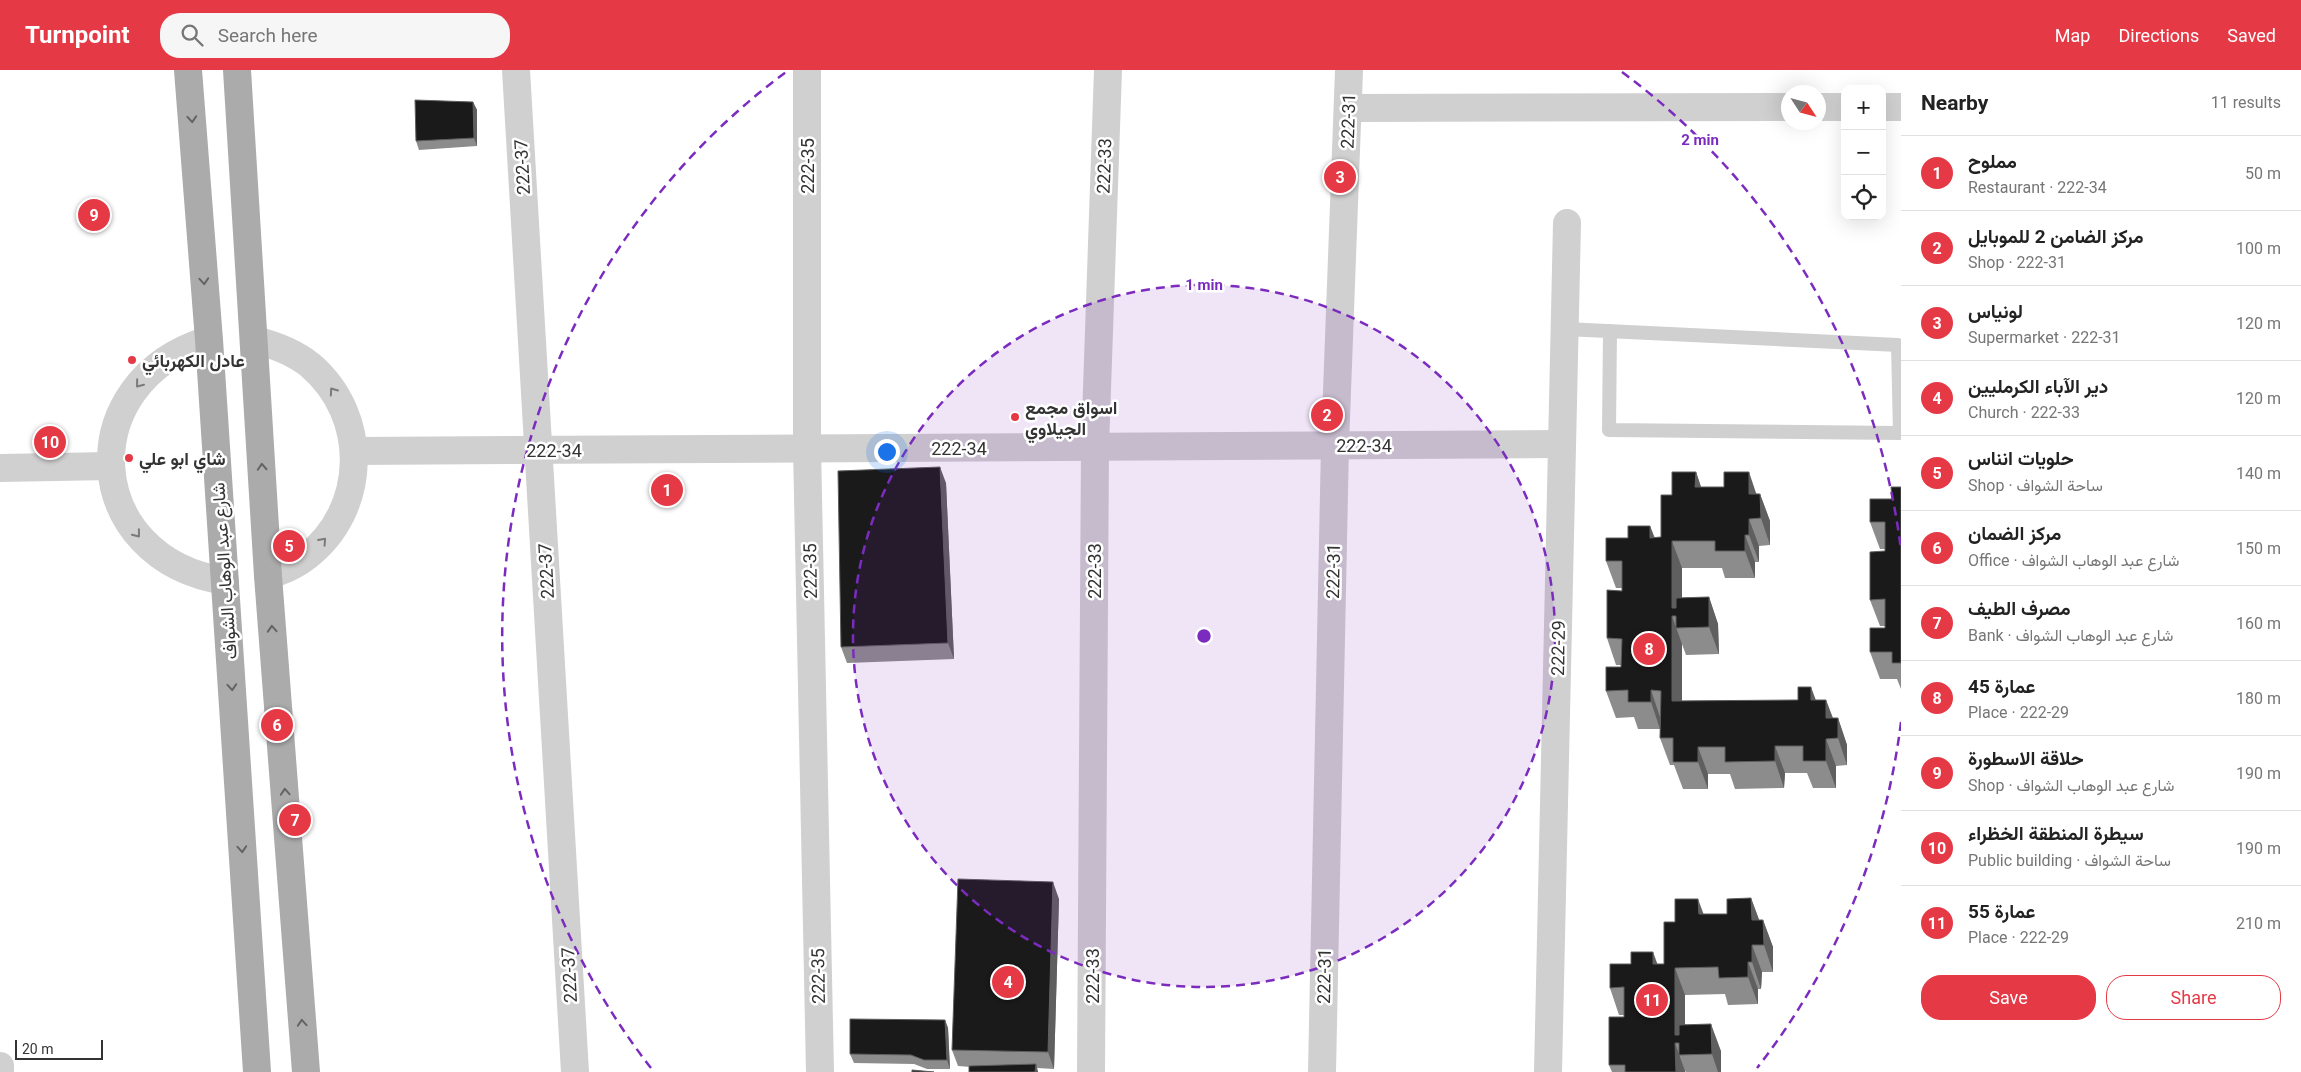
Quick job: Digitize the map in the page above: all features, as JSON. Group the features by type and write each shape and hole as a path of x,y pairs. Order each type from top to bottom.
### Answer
{"main road":[{"name":"شارع عبد الوهاب الشواف","path":"188,70 209,340 257,1072"},
{"path":"238,70 268,576 306,1072"}],"street":[{"name":"222-37","path":"516,70 575,1072"},
{"name":"222-35","path":"807,70 807,448 820,1072"},
{"name":"222-33","path":"1091,1072 1095,447 1108,70"},
{"name":"222-31","path":"1322,1072 1335,445 1349,70"},
{"path":"1349,108 1781,107"},
{"path":"1826,107 1841,107"},
{"path":"1886,107 1901,107"},
{"name":"222-29","path":"1548,1072 1567,223"},
{"path":"209,340 188,346 169,356 152,369 137,385 125,403 117,423 112,444 111,466 114,488 121,509 132,528 146,545 163,560 182,570 203,578 225,582"},
{"path":"255,340 275,345 293,353 310,364 324,378 346,412 355,451 351,492 334,529 305,558 268,576"},
{"name":"222-34","path":"355,451 1562,444"},
{"path":"0,468 111,466"},
{"path":"0,1066 0,1072"}],"lane":[{"path":"1565,329 1610,331 1898,345 1900,434 1609,430 1610,331"}],"building":[{"path":"415,100 473,102 474,138 416,141"},
{"path":"940,467 948,643 841,647 838,471"},
{"path":"1672,472 1696,472 1695,487 1724,487 1724,472 1749,472 1749,494 1760,494 1761,518 1749,519 1749,535 1745,535 1745,551 1715,551 1715,541 1672,541 1672,608 1676,608 1676,598 1709,597 1709,627 1676,628 1676,616 1672,616 1672,701 1798,700 1798,687 1811,687 1811,700 1826,700 1826,718 1838,718 1838,738 1826,739 1826,761 1803,761 1803,746 1775,746 1775,761 1725,762 1725,747 1698,747 1698,762 1673,762 1673,738 1660,738 1661,691 1651,690 1651,702 1628,702 1628,690 1606,691 1606,667 1621,667 1622,639 1607,638 1607,590 1622,591 1622,561 1606,561 1606,538 1628,538 1628,526 1650,526 1650,538 1661,537 1661,495 1672,495"},
{"path":"1891,487 1901,487 1901,663 1892,663 1892,652 1870,652 1870,628 1885,628 1885,599 1870,600 1870,552 1885,551 1885,522 1870,522 1870,499 1892,499"},
{"path":"958,879 1053,882 1048,1052 952,1050"},
{"path":"1751,898 1752,920 1763,920 1764,945 1752,945 1752,962 1748,962 1748,977 1719,978 1718,967 1675,968 1675,1035 1679,1035 1679,1025 1711,1024 1712,1054 1679,1055 1679,1043 1675,1043 1676,1072 1625,1072 1625,1065 1609,1065 1609,1017 1624,1017 1624,987 1610,988 1610,964 1631,964 1631,952 1653,952 1653,964 1664,964 1664,922 1675,922 1675,899 1698,899 1699,914 1727,914 1727,899"},
{"path":"850,1019 945,1020 947,1060 924,1060 911,1055 850,1054"},
{"path":"1036,1064 1035,1072 969,1072 969,1066"},
{"path":"912,1070 934,1072 912,1072"}],"place":[{"name":"لونياس","path":"1340,177"},
{"name":"حلاقة الاسطورة","path":"94,215"},
{"name":"عادل الكهربائي","path":"132,360"},
{"name":"مركز الضامن 2 للموبايل","path":"1327,415"},
{"name":"اسواق مجمع الجيلاوي","path":"1015,417"},
{"name":"سيطرة المنطقة الخظراء","path":"50,442"},
{"name":"شاي ابو علي","path":"129,458"},
{"name":"مملوح","path":"667,490"},
{"name":"حلويات انناس","path":"289,546"},
{"name":"عمارة 45","path":"1649,649"},
{"name":"مركز الضمان","path":"277,725"},
{"name":"مصرف الطيف","path":"295,820"},
{"name":"دير الآباء الكرمليين","path":"1008,982"},
{"name":"عمارة 55","path":"1652,1000"}]}
